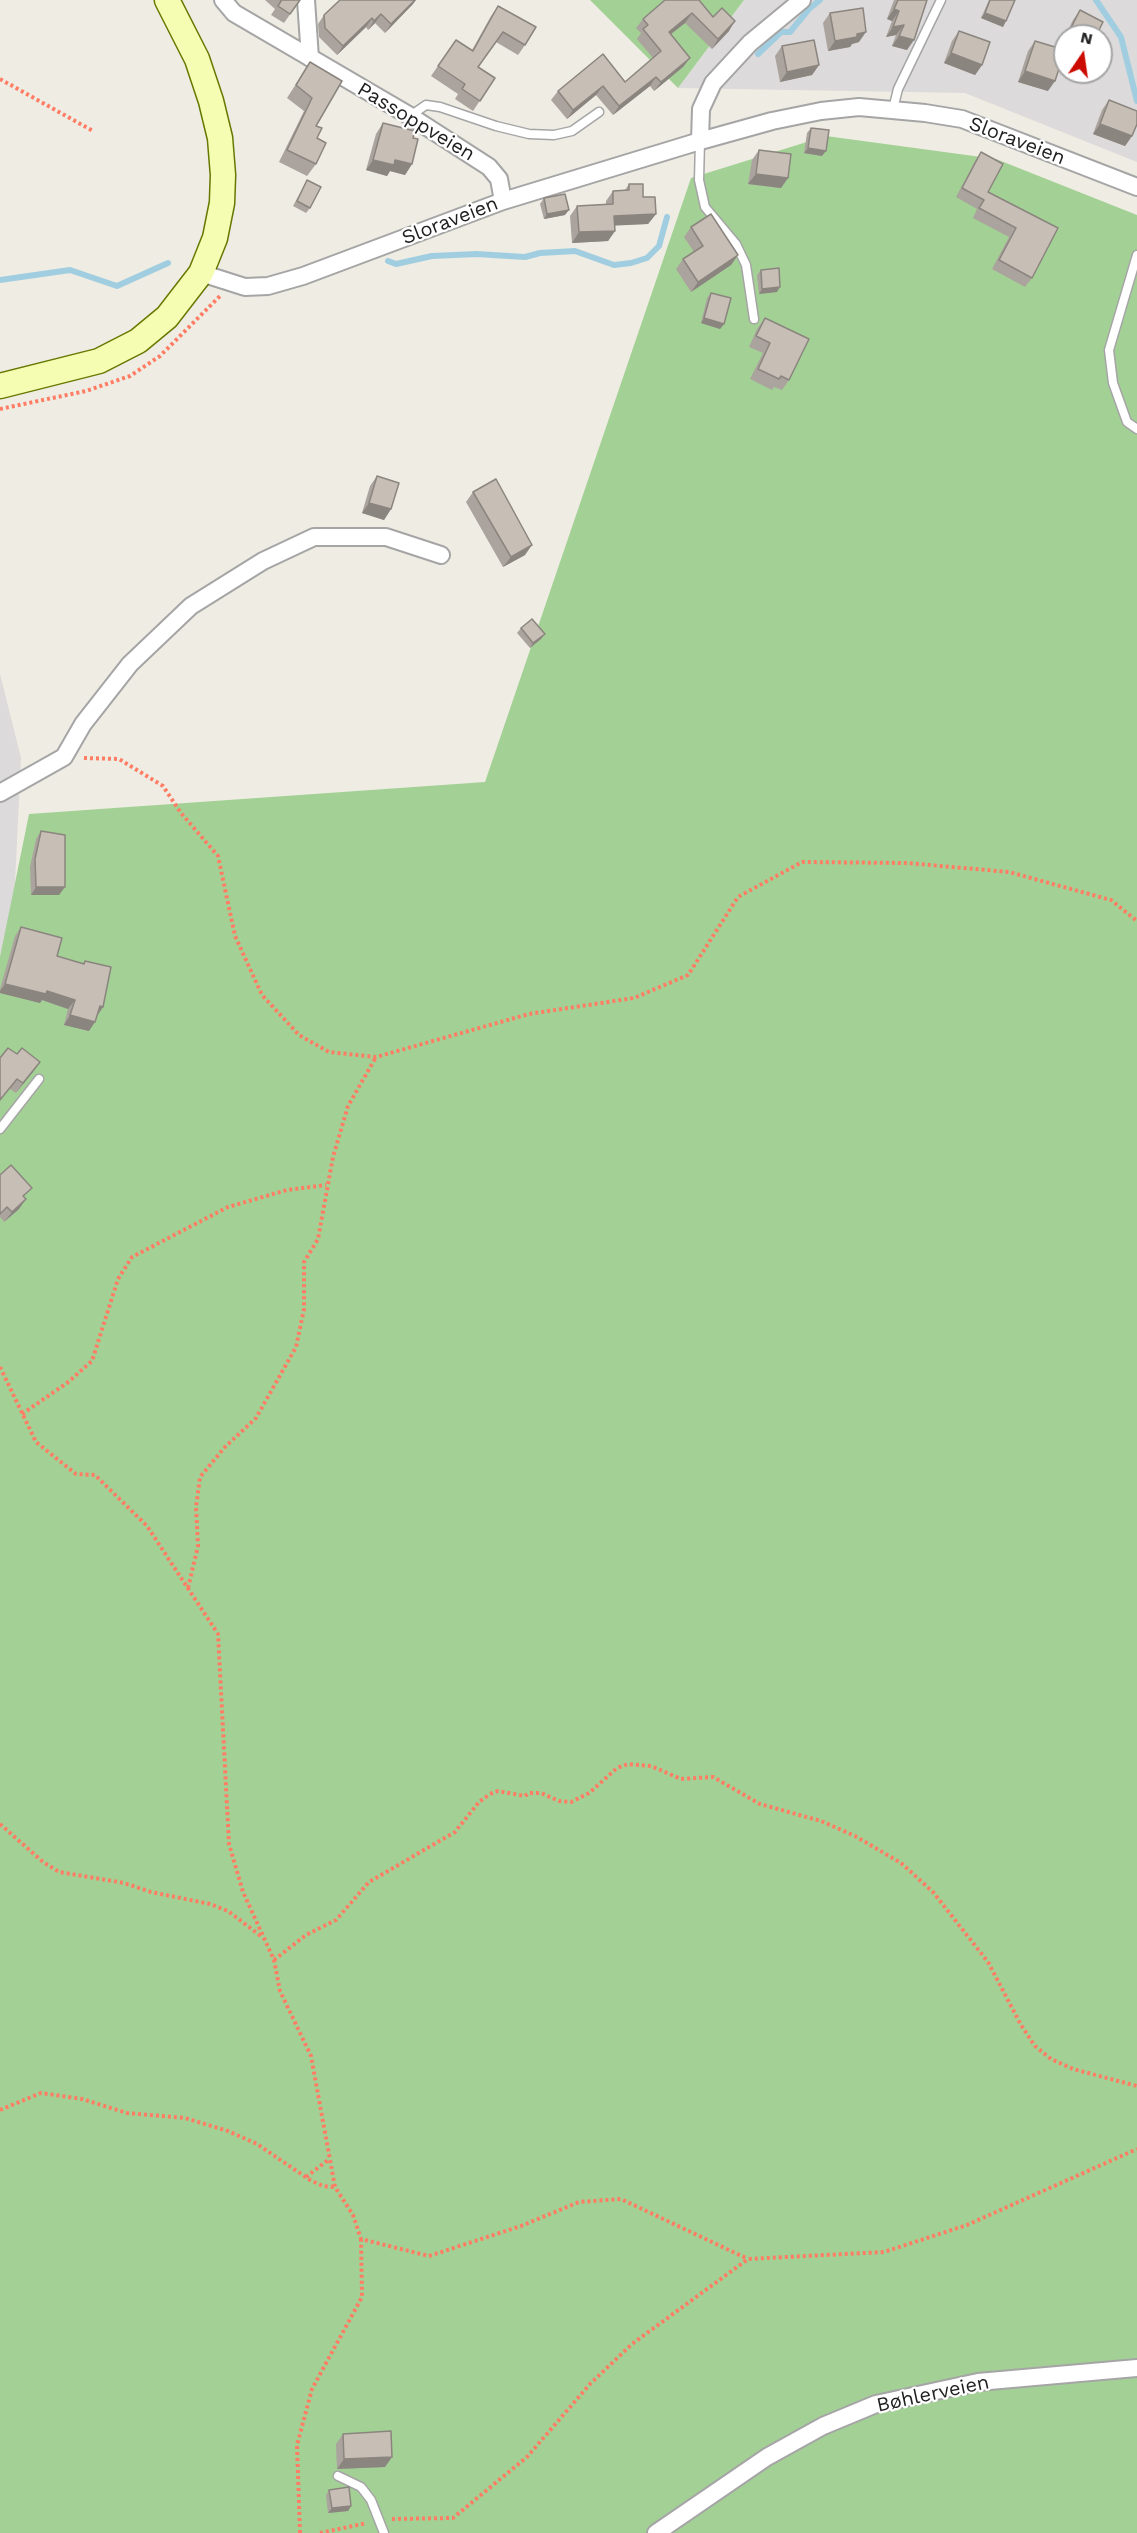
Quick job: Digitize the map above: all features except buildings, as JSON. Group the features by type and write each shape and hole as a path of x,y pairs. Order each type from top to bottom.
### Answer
{"main road":[{"path":"0,386 99,361 138,341 167,317 201,273 215,238 222,203 224,176 220,138 212,101 197,59 167,0"}],"street":[{"name":"Passoppveien","path":"223,0 234,13 410,116 489,167 499,179 503,201"},
{"path":"306,0 310,58"},
{"path":"700,141 701,109 714,83 750,43 802,0"},
{"name":"Sloraveien","path":"201,273 245,287 268,285 303,276 503,201 700,141 821,111 859,107 893,109 962,120 1137,188"},
{"path":"0,793 64,757 83,724 130,664 191,606 263,561 314,537 386,537 441,555"},
{"name":"Bøhlerveien","path":"656,2533 767,2457 824,2426 876,2404 978,2382 1137,2368"}],"lane":[{"path":"893,109 898,89 941,0"},
{"path":"410,116 426,105 440,106 496,126 529,134 554,135 572,131 599,112"},
{"path":"700,141 699,180 705,207 736,244 746,265 754,319"},
{"path":"1137,255 1109,350 1113,383 1127,422 1137,429"},
{"path":"0,1129 39,1079"},
{"path":"338,2476 361,2487 371,2500 384,2533"}],"path":[{"path":"0,79 93,131"},
{"path":"64,757 119,759 163,786 218,856 235,936 262,994 299,1035 329,1052 376,1057 529,1014 634,998 688,975 738,897 802,862 907,863 1009,872 1112,900 1137,921"},
{"path":"188,1589 198,1546 196,1507 200,1477 225,1447 255,1418 296,1347 304,1309 304,1262 318,1239 326,1185 348,1106 376,1057"},
{"path":"22,1414 67,1383 92,1361 118,1279 132,1257 228,1207 287,1190 326,1185"},
{"path":"0,1367 36,1442 76,1474 95,1475 147,1526 218,1634 229,1844 243,1892 274,1960 280,1991 311,2056 335,2187 352,2215 361,2239 362,2297 312,2389 297,2445 300,2533"},
{"path":"274,1960 306,1935 336,1920 369,1882 455,1833 479,1802 490,1794 498,1791 525,1796 529,1793 541,1793 559,1801 571,1802 589,1793 617,1768 628,1764 651,1766 669,1776 681,1779 713,1777 760,1804 821,1821 855,1836 901,1863 933,1892 988,1962 1021,2025 1035,2046 1051,2059 1073,2069 1137,2086"},
{"path":"0,1824 43,1862 59,1872 124,1883 151,1892 210,1904 228,1911 264,1938"},
{"path":"0,2110 41,2093 82,2099 127,2113 185,2118 228,2131 257,2144 306,2177 323,2186 335,2187"},
{"path":"361,2239 429,2256 521,2226 579,2202 621,2199 748,2259 884,2252 968,2225 1137,2149"},
{"path":"306,2177 329,2160"},
{"path":"320,2533 380,2520 453,2518 527,2457 590,2384 632,2344 748,2259"}],"shaded area":[{"path":"744,0 1137,0 1137,162 965,93 678,88"},
{"path":"0,674 21,758 14,903 0,972"}],"green space":[{"path":"590,0 744,0 678,88"},
{"path":"826,136 996,159 1137,215 1137,2533 0,2533 0,957 29,814 485,782 691,178"}],"waterway":[{"path":"758,54 781,32 790,32 809,9 820,0"},
{"path":"1096,0 1121,37 1137,101"},
{"path":"388,261 396,264 432,256 477,254 525,257 540,253 575,251 614,265 631,263 647,258 659,246 667,217"},
{"path":"0,280 70,270 117,286 168,263"}]}
